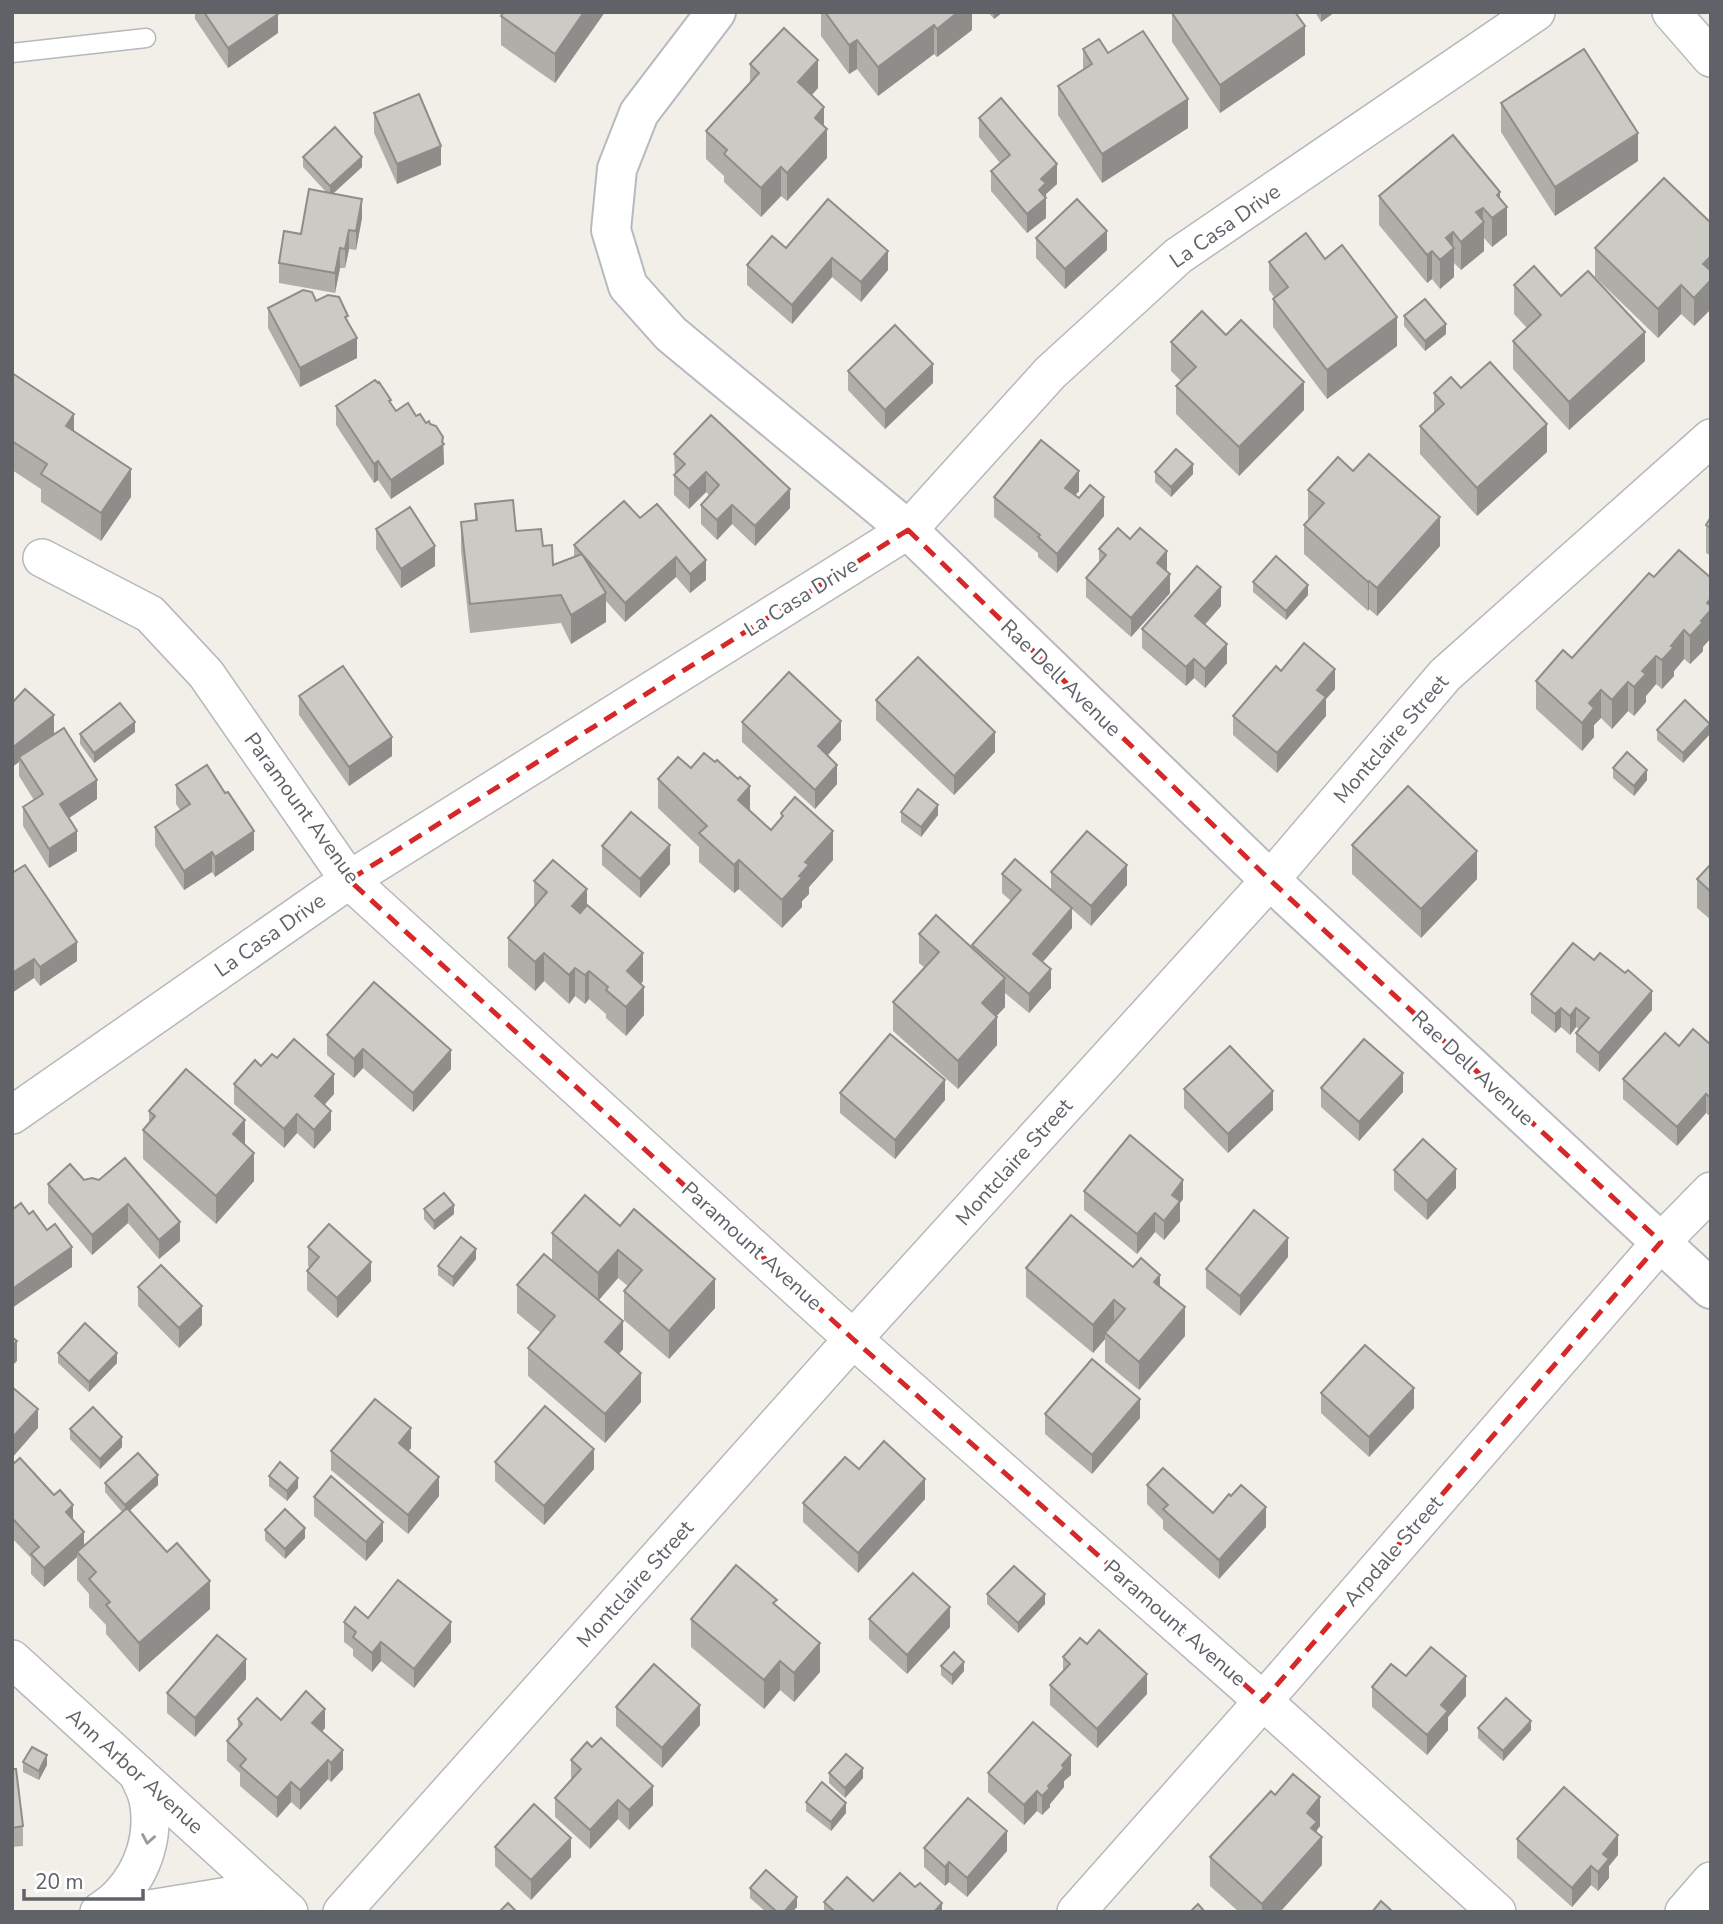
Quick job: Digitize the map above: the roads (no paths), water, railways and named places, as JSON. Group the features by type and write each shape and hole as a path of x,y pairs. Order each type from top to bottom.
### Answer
{"street":[{"name":"Rae Dell Avenue","path":"716,12 639,113 617,169 611,230 628,286 671,334 908,530 1270,880 1711,1289"},
{"name":"La Casa Drive","path":"12,1115 349,880 908,530 1050,373 1178,256 1536,12"},
{"path":"1671,12 1711,58"},
{"name":"Montclaire Street","path":"342,1912 853,1339 1270,880 1445,675 1711,439"},
{"name":"Paramount Avenue","path":"42,558 150,614 206,674 349,880 853,1339 1497,1912"},
{"name":"Arpdale Street","path":"1076,1912 1661,1242 1711,1191"},
{"name":"Ann Arbor Avenue","path":"12,1659 277,1901"},
{"path":"99,1912 120,1896 139,1871 148,1843 151,1820 147,1797 137,1773"},
{"path":"1684,1912 1711,1881"},
{"path":"131,1912 277,1901"}],"lane":[{"path":"12,53 146,38"}]}
